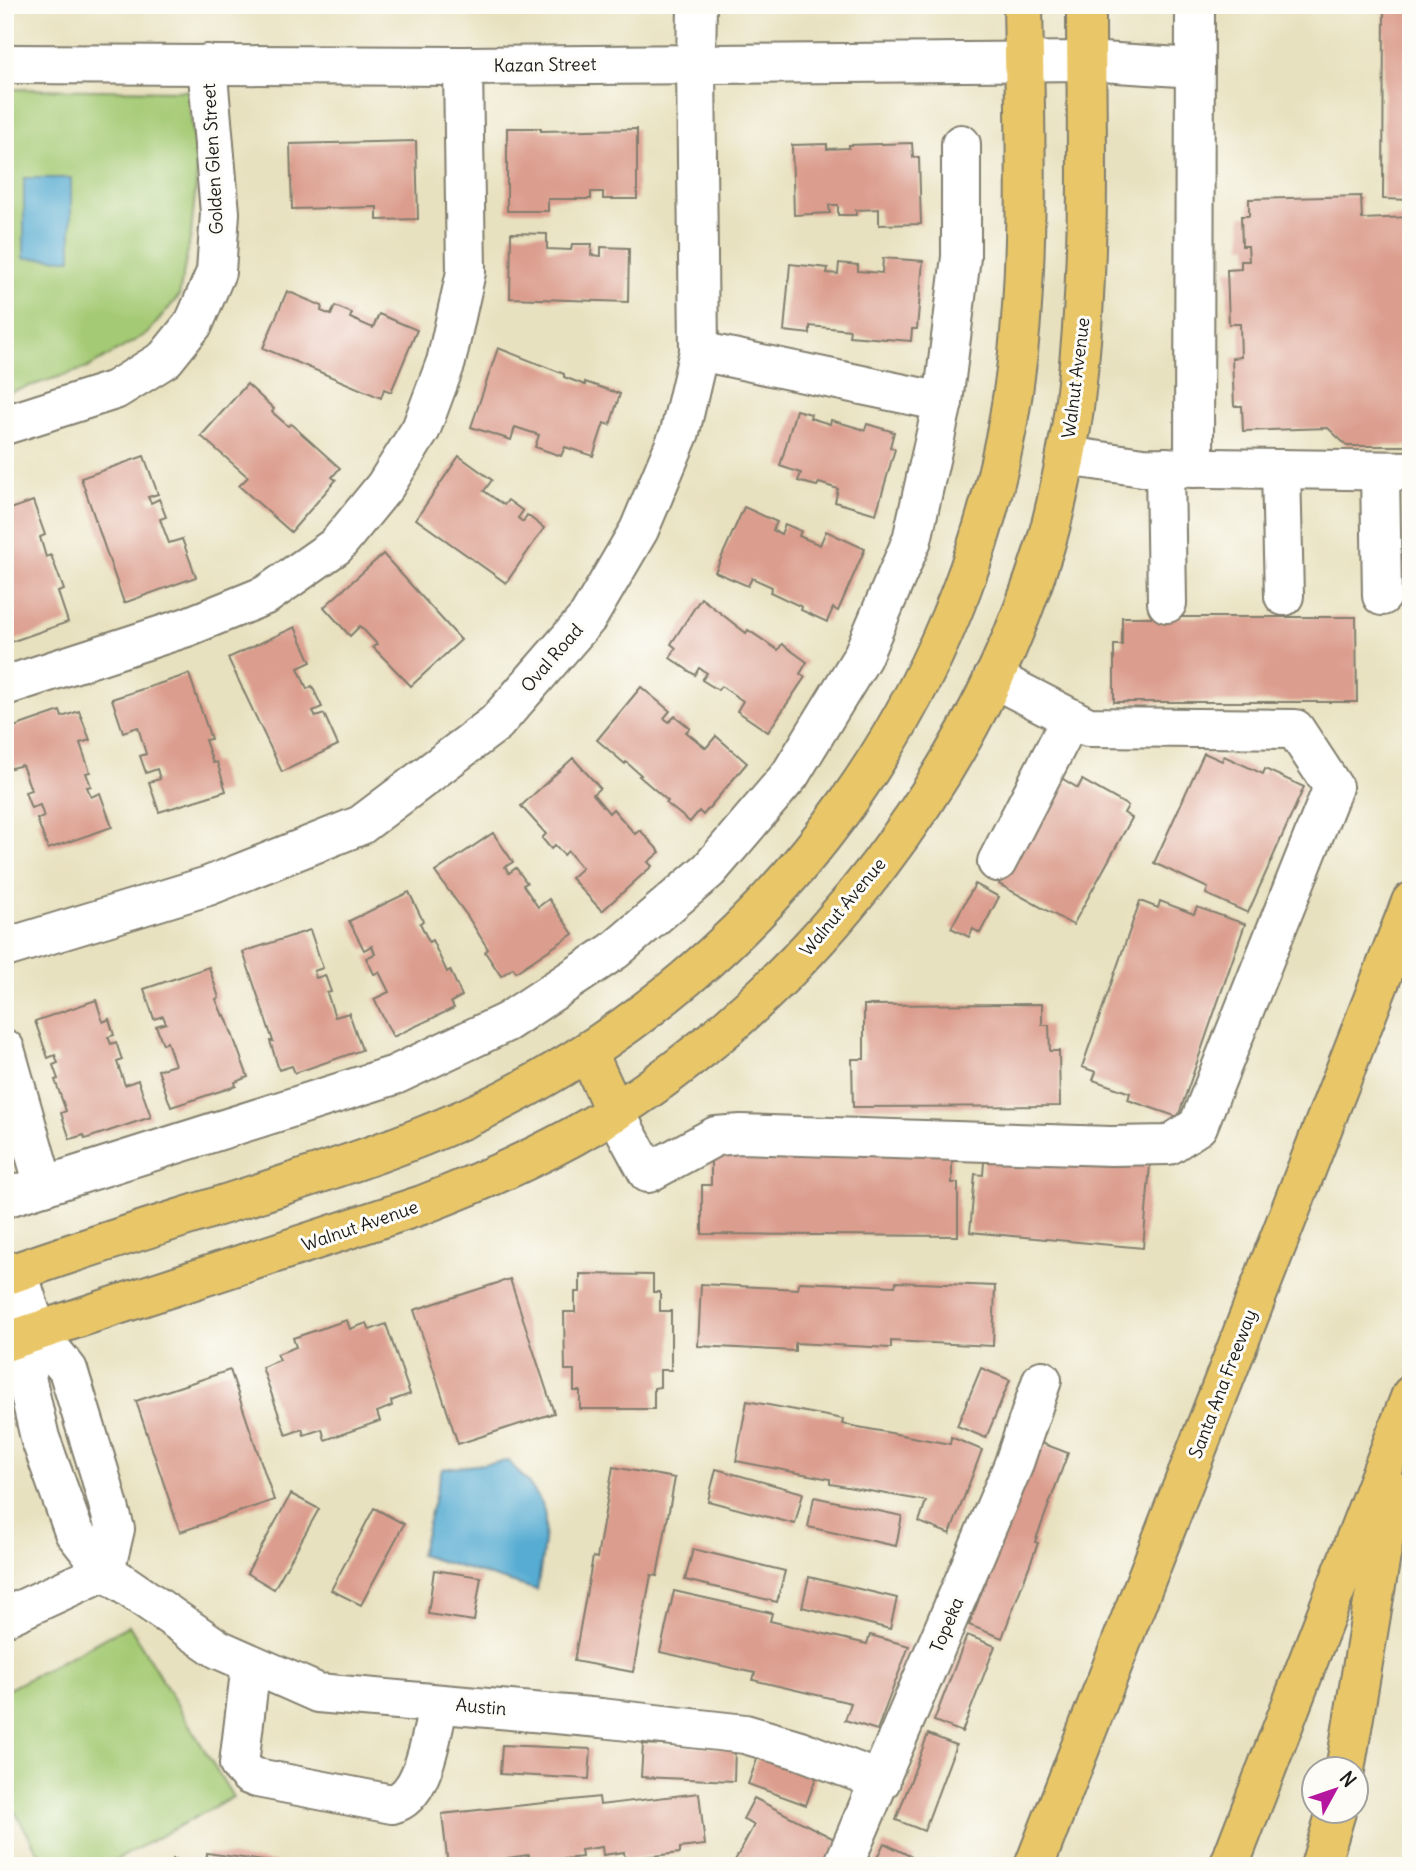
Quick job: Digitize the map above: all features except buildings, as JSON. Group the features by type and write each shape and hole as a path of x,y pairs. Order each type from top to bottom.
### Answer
{"main road":[{"path":"12,1274 322,1173 414,1140 495,1104 587,1053 662,1000 744,927 829,829 874,765 913,698 947,627 988,513 1005,440 1018,355 1023,282 1023,5"},
{"name":"Walnut Avenue","path":"21,1337 422,1205 519,1165 615,1111 667,1074 742,1014 798,960 867,880 915,815 962,737 993,678 1045,545 1066,456 1075,403 1085,297 1086,5"},
{"name":"Santa Ana Freeway","path":"1034,1866 1411,902"},
{"path":"587,1053 615,1111"},
{"path":"1347,1756 1408,1401"},
{"path":"1229,1866 1408,1401"},
{"path":"1320,1866 1332,1826"}],"street":[{"name":"Oval Road","path":"5,948 208,886 361,825 496,723 588,617 639,530 680,432 699,351 695,64 697,5"},
{"path":"1167,603 1180,467 1195,5"},
{"name":"Kazan Street","path":"5,64 463,66 1086,61 1195,68"},
{"name":"Golden Glen Street","path":"5,425 115,390 165,359 194,323 216,272 220,213 207,64"},
{"path":"5,686 187,627 266,595 336,546 385,486 421,429 446,362 466,272 463,66"},
{"path":"5,1198 395,1075 507,1022 614,951 709,870 790,775 862,657 912,540 943,402 961,257 961,144"},
{"path":"699,351 943,402"},
{"path":"1066,456 1143,467 1396,471 1382,596"},
{"path":"1282,469 1283,596"},
{"path":"615,1111 648,1173 716,1136 741,1134 1097,1146 1169,1145 1198,1126 1333,787 1295,729 1088,727 993,678"},
{"path":"997,862 1070,718"},
{"path":"5,1049 44,1186"},
{"path":"5,1617 105,1571 115,1529 68,1370 21,1337 12,1274"},
{"name":"Topeka","path":"843,1866 1013,1466 1042,1380"},
{"name":"Austin","path":"105,1571 218,1649 318,1693 601,1718 745,1734 800,1750 881,1781"},
{"path":"251,1664 239,1763 249,1775 257,1778 392,1804 402,1801 418,1783 439,1704"}],"green space":[{"path":"5,89 188,91 197,174 191,234 179,296 148,333 87,368 5,394"},
{"path":"129,1625 233,1797 105,1866 46,1866 5,1794 5,1691"}],"water":[{"path":"24,178 71,178 71,259 24,258"},
{"path":"508,1461 534,1491 544,1511 544,1539 537,1590 420,1555 442,1469"}]}
